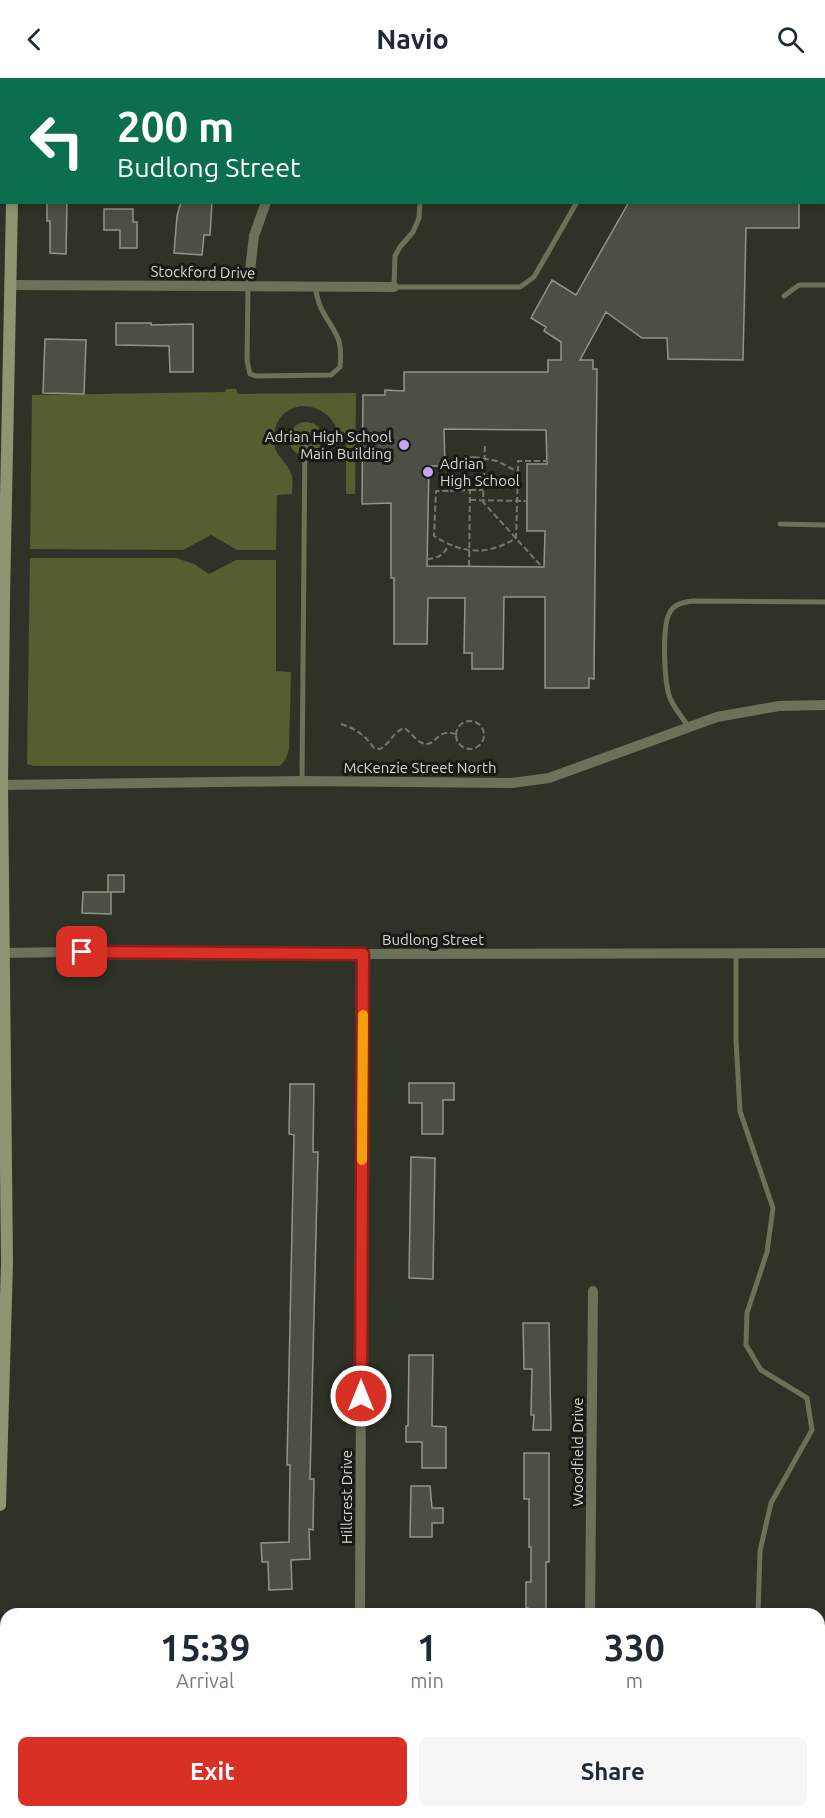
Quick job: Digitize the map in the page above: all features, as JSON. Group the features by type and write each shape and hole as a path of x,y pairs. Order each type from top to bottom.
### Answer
{"street":[{"path":"0,1505 7,1263 2,839 3,465 12,204"},
{"path":"248,287 254,236 265,204"},
{"name":"Stockford Drive","path":"10,285 394,287"},
{"name":"McKenzie Street North","path":"2,785 302,781 512,783 549,778 717,717 778,706 825,705"},
{"name":"Budlong Street","path":"5,953 64,951 363,954 825,953"},
{"name":"Hillcrest Drive","path":"360,1608 363,954"},
{"name":"Woodfield Drive","path":"590,1608 593,1291"}],"lane":[{"path":"420,204 419,218 413,232 395,256 394,287 520,287 534,277 576,204"},
{"path":"784,296 799,285 825,285"},
{"path":"248,287 247,361 250,374 274,377 331,375 340,367 340,342 337,333 322,311 315,287"},
{"path":"302,781 305,436"},
{"path":"780,524 825,525"},
{"path":"688,726 670,697 665,680 666,633 669,613 674,607 693,601 825,602"},
{"path":"736,953 736,1040 740,1111 773,1208 767,1252 747,1313 746,1345 761,1370 807,1398 812,1430 771,1503 760,1551 758,1608"}],"path":[{"path":"485,446 483,502 542,567"},
{"path":"449,491 450,462 474,457 484,458 507,465 518,472"},
{"path":"516,538 518,461 547,461"},
{"path":"469,567 470,490"},
{"path":"483,490 436,491 434,536 448,545 469,551 493,549 516,538"},
{"path":"470,500 527,501"},
{"path":"427,559 444,554 448,545"},
{"path":"473,721 481,726 484,735 481,743 470,749 459,742 456,734 460,726 473,721"},
{"path":"341,724 355,728 374,748 380,749 404,728 410,731 419,742 426,745 441,735 456,734"}],"green space":[{"path":"226,389 236,389 238,394 356,393 355,494 346,494 346,444 339,443 337,429 330,418 310,407 299,407 289,410 280,418 275,430 274,446 292,476 292,494 277,495 276,550 237,550 211,535 183,550 30,549 32,395 225,392"},
{"path":"306,422 318,427 323,439 318,451 306,456 294,451 289,439 294,427"},
{"path":"30,558 176,558 194,564 209,574 236,560 276,560 276,671 291,672 289,749 286,759 280,766 34,766 27,764"}],"building":[{"path":"47,204 67,204 66,254 50,253 50,221 47,221"},
{"path":"180,204 212,204 210,235 204,235 202,255 174,253 177,216"},
{"name":"Adrian High School Main Building","path":"628,204 799,204 799,228 746,228 743,360 668,359 667,338 642,338 606,312 580,360 593,360 593,369 597,369 594,679 589,678 589,688 545,688 545,597 504,597 503,669 472,669 472,653 464,653 465,598 428,598 427,644 394,644 391,503 362,504 363,395 385,395 385,390 404,391 404,372 548,372 548,360 561,360 561,342 544,331 546,327 531,318 552,280 576,295","holes":["444,429 546,430 547,464 527,464 527,531 545,531 544,567 427,566 429,466 445,466"]},
{"path":"104,209 133,209 133,222 137,222 137,248 120,248 120,230 104,230"},
{"path":"116,323 193,324 193,372 170,372 169,346 116,345"},
{"path":"45,339 86,340 84,394 43,393"},
{"path":"108,875 124,875 124,892 108,892"},
{"path":"83,892 111,892 111,914 82,913"},
{"path":"409,1083 454,1083 454,1100 443,1100 443,1134 422,1134 422,1103 409,1103"},
{"path":"290,1084 314,1084 313,1152 318,1152 310,1479 314,1479 313,1530 309,1529 310,1559 291,1560 292,1589 269,1590 268,1562 262,1562 261,1543 289,1542 290,1465 287,1465 294,1135 289,1134"},
{"path":"411,1157 435,1158 433,1279 409,1278"},
{"path":"523,1323 549,1323 551,1430 533,1430 532,1369 524,1369"},
{"path":"409,1355 433,1355 432,1426 446,1427 446,1468 422,1468 422,1442 406,1442"},
{"path":"524,1453 549,1453 549,1562 546,1562 546,1608 526,1608 526,1582 531,1582 531,1547 529,1547 529,1499 524,1499"},
{"path":"411,1486 430,1486 432,1508 443,1508 443,1523 432,1523 432,1537 410,1537"}],"slow traffic":[{"path":"362,1160 363,1015"}],"place":[{"name":"Adrian High School Main Building","path":"404,445"},
{"name":"Adrian High School","path":"428,472"}],"route":[{"path":"82,952 363,954 361,1396"}]}
